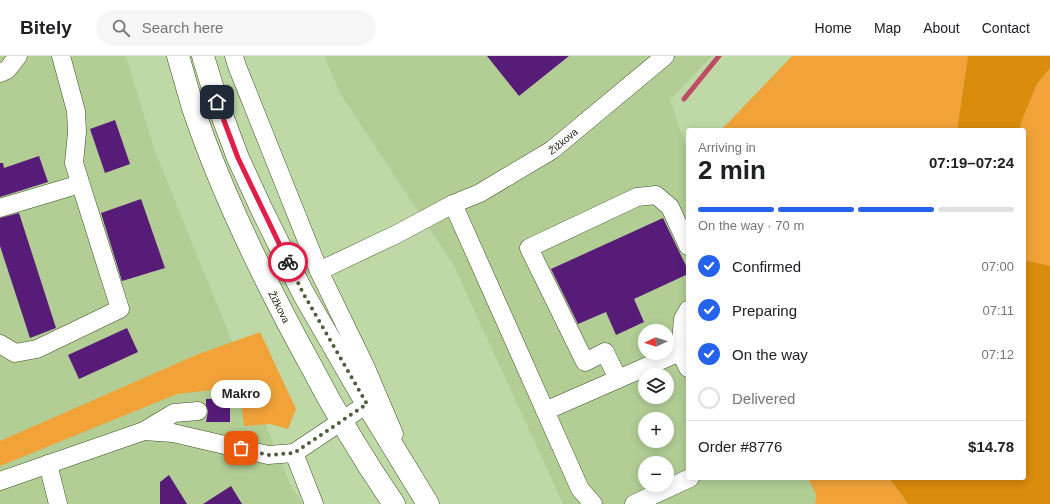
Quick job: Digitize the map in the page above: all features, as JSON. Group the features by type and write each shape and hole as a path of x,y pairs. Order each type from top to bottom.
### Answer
{"main road":[{"name":"Žižkova","path":"178,56 193,108 215,166 238,220 279,308 342,421 392,502"},
{"path":"203,56 217,102 238,158 303,293 367,404 428,504"}],"lane":[{"path":"0,73 7,70 18,56"},
{"path":"0,344 14,353 36,349 120,309 74,163 77,132 76,111 61,56"},
{"path":"234,56 236,66 319,270 366,368 416,484"},
{"name":"Žižkova","path":"319,270 397,234 454,204 480,193 552,150 666,56"},
{"path":"0,208 80,184"},
{"path":"618,379 605,352 585,362 529,248 637,197 656,195 670,207 686,242"},
{"path":"454,204 580,489 593,504"},
{"path":"686,314 683,319 680,352 686,364"},
{"path":"545,411 680,352"},
{"path":"144,431 173,433 268,455 294,453 367,404"},
{"path":"0,481 144,431 174,413 198,411"},
{"path":"294,453 314,504"},
{"path":"48,464 58,504"},
{"path":"634,504 686,480"}],"shaded area":[{"path":"0,56 126,56 154,149 290,484 303,504 0,504"},
{"path":"324,56 712,56 670,100 686,147 686,480 809,480 816,495 815,504 563,504 453,264 341,95"},
{"path":"792,56 968,56 957,128 723,128"},
{"path":"968,56 1050,56 1050,68 1037,84 1020,128 957,128"},
{"path":"1050,68 1050,267 1026,261 1026,128 1020,128 1037,84"},
{"path":"1026,260 1050,266 1050,504 908,504 890,480 1026,480"},
{"path":"260,332 296,409 288,429 270,424 244,426 239,387 177,394 0,466 0,441 196,355"},
{"path":"809,480 890,480 908,504 815,504 816,495"}],"building":[{"path":"487,56 569,56 519,96"},
{"path":"115,120 130,164 105,173 90,129"},
{"path":"39,156 48,182 0,197 0,163 3,163 4,168"},
{"path":"141,199 165,268 122,281 101,213"},
{"path":"19,213 56,328 30,338 0,246 0,218"},
{"path":"663,218 686,266 686,275 634,299 644,322 616,335 606,312 578,324 551,269"},
{"path":"127,328 138,352 79,379 68,355"},
{"path":"230,398 230,422 206,422 208,411 206,399"},
{"path":"169,475 187,504 160,504 160,482"},
{"path":"231,486 242,504 203,504"}],"waterway":[{"path":"684,99 719,56"}],"way so far":[{"path":"241,448 268,455 294,453 367,404 303,293 288,262"}],"place":[{"name":"Makro","path":"241,448"}],"route":[{"path":"217,102 238,158 288,262"}]}
